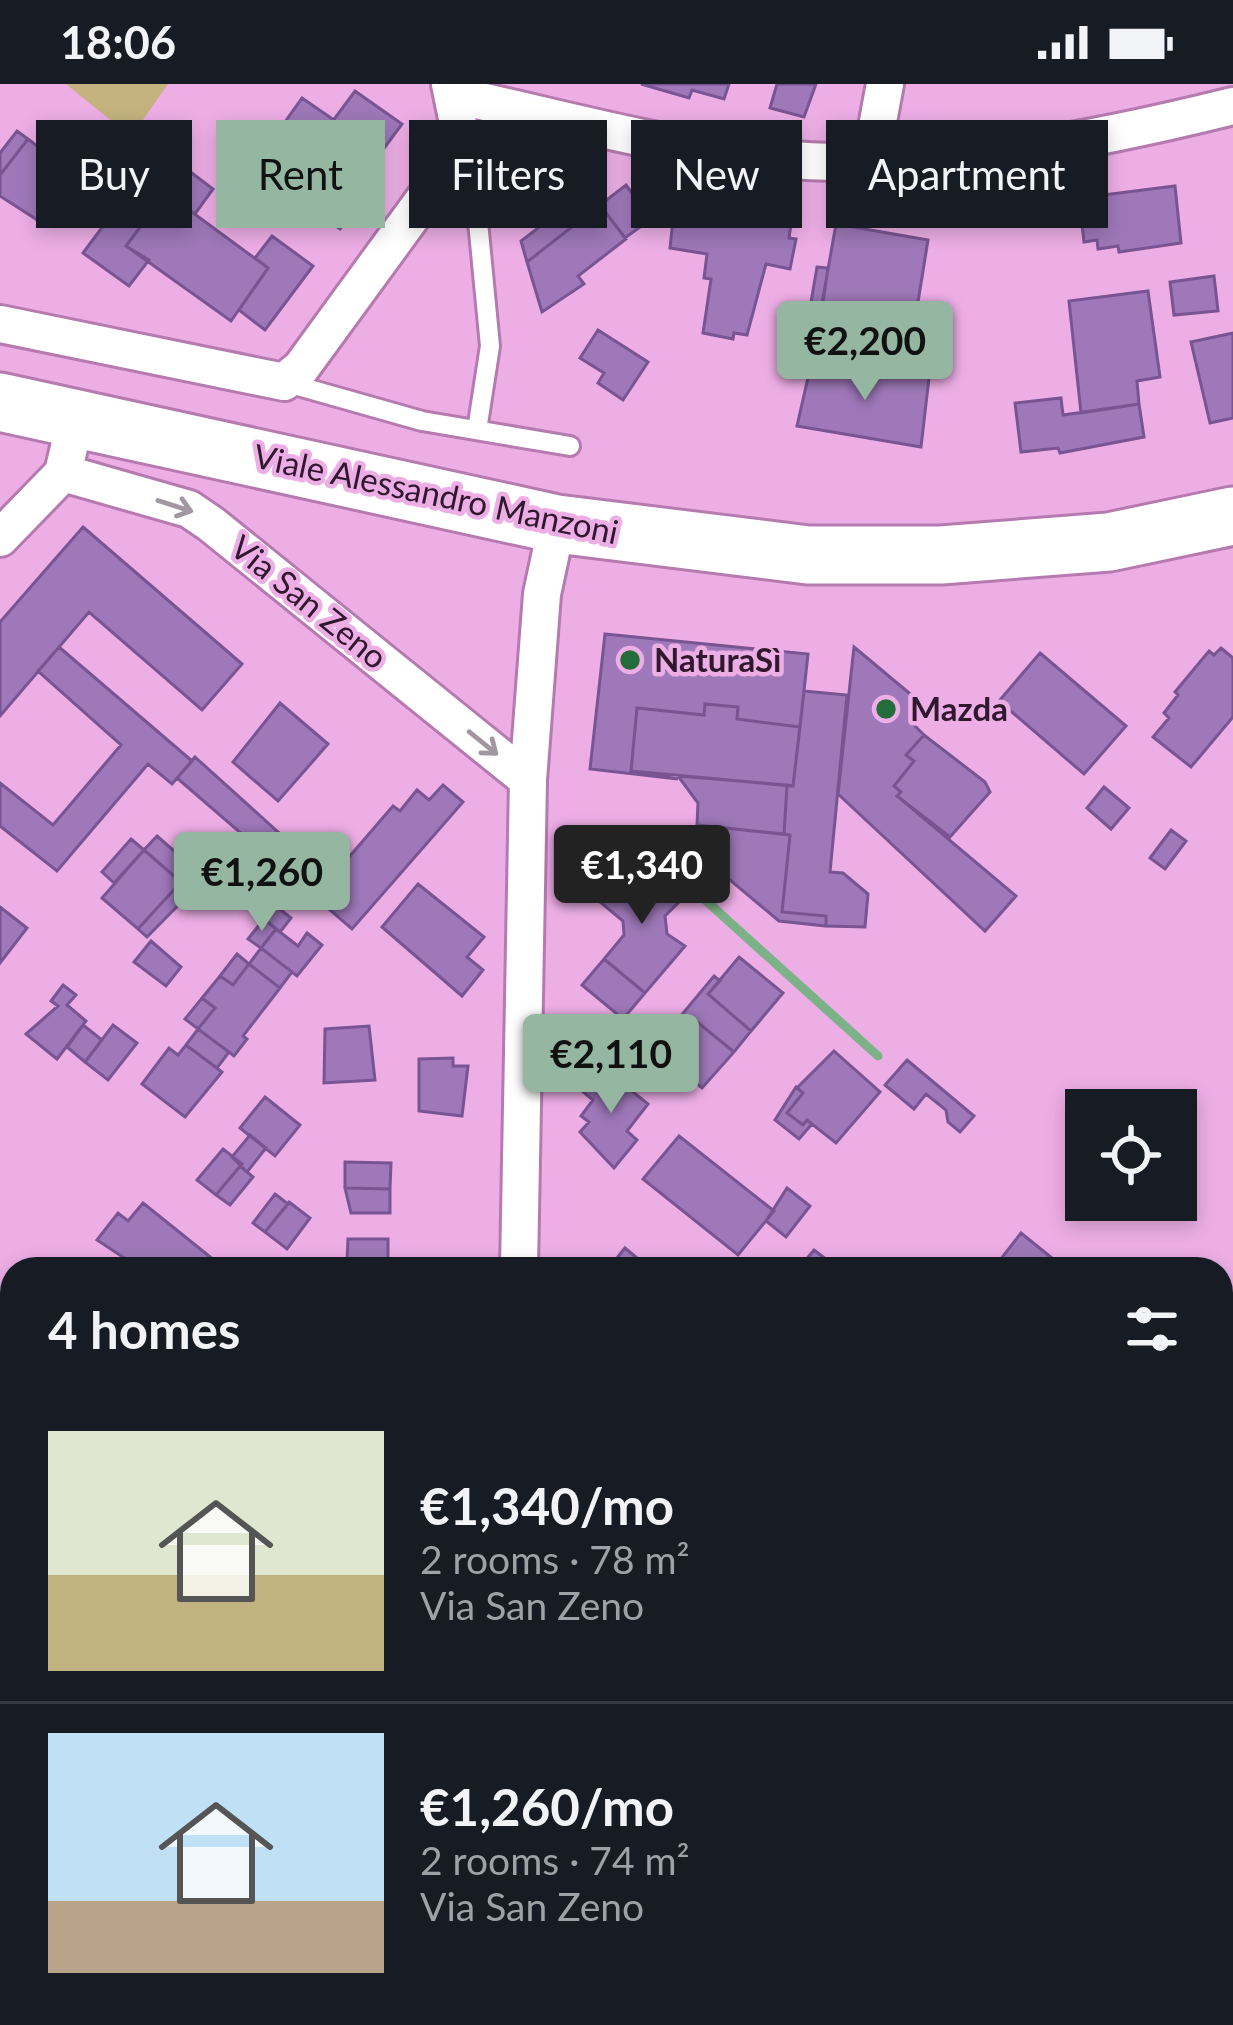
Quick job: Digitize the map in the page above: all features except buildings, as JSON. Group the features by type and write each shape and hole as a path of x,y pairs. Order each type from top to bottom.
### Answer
{"main road":[{"name":"Viale Alessandro Manzoni","path":"0,402 557,524 808,555 941,555 1109,542 1233,516"}],"street":[{"path":"878,120 885,84"},
{"path":"457,120 451,90 720,152 826,159"},
{"path":"1108,134 1233,106"},
{"path":"0,324 284,382 301,368 409,220"},
{"path":"0,538 63,473 76,418"},
{"name":"Via San Zeno","path":"63,473 189,508 528,780"},
{"path":"519,1257 528,780 542,594 557,524"}],"lane":[{"path":"478,430 490,346 479,228"},
{"path":"284,382 422,421 570,446"}],"shaded area":[{"path":"66,84 168,84 143,120 110,120"}],"waterway":[{"path":"641,842 878,1056"}],"place":[{"name":"NaturaSì","path":"630,660"},
{"name":"Mazda","path":"886,709"}]}
